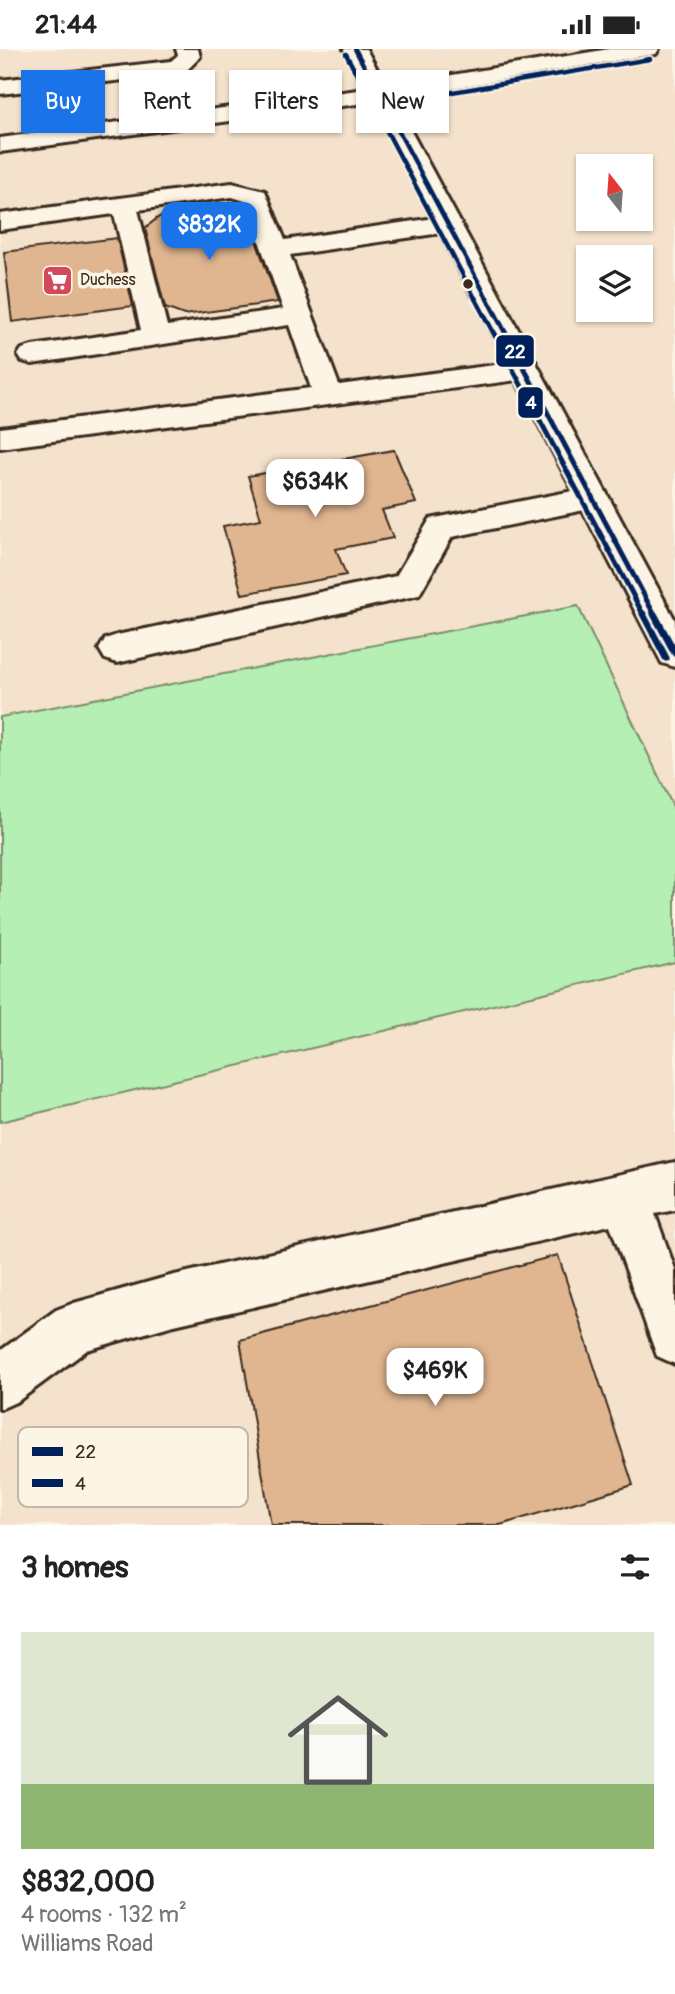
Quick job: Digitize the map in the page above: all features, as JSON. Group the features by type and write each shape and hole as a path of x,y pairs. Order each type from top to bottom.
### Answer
{"main road":[{"path":"97,49 103,70"},
{"path":"105,75 177,67 190,57 187,49"},
{"path":"355,49 366,70"},
{"path":"449,82 648,49"},
{"path":"0,87 21,85"},
{"path":"0,145 356,97"},
{"path":"400,133 675,653"},
{"path":"0,222 232,190 256,196 328,395"},
{"path":"124,205 156,336"},
{"path":"275,249 448,224"},
{"path":"32,355 299,315"},
{"path":"0,437 525,370"},
{"path":"117,649 407,586 441,527 593,498"},
{"path":"0,1383 74,1328 170,1301 675,1186"},
{"path":"625,1198 675,1338"}],"shaded area":[{"path":"0,49 675,49 675,811 577,606 0,717"},
{"path":"675,962 675,1525 0,1525 0,1122"}],"green space":[{"path":"578,606 675,811 675,962 0,1122 0,717"}],"building":[{"path":"244,207 278,302 184,315 165,308 145,228 159,217"},
{"name":"Duchess","path":"117,238 133,306 12,322 4,252"},
{"path":"394,450 416,503 382,510 393,538 336,549 346,575 242,594 223,526 261,519 248,476"},
{"path":"558,1255 633,1485 500,1525 271,1525 240,1340"}],"transit line":[{"name":"22","path":"355,49 675,653"},
{"name":"4","path":"346,54 666,658"},
{"name":"4","path":"449,93 650,59"}],"place":[{"name":"Duchess","path":"57,280"}]}
